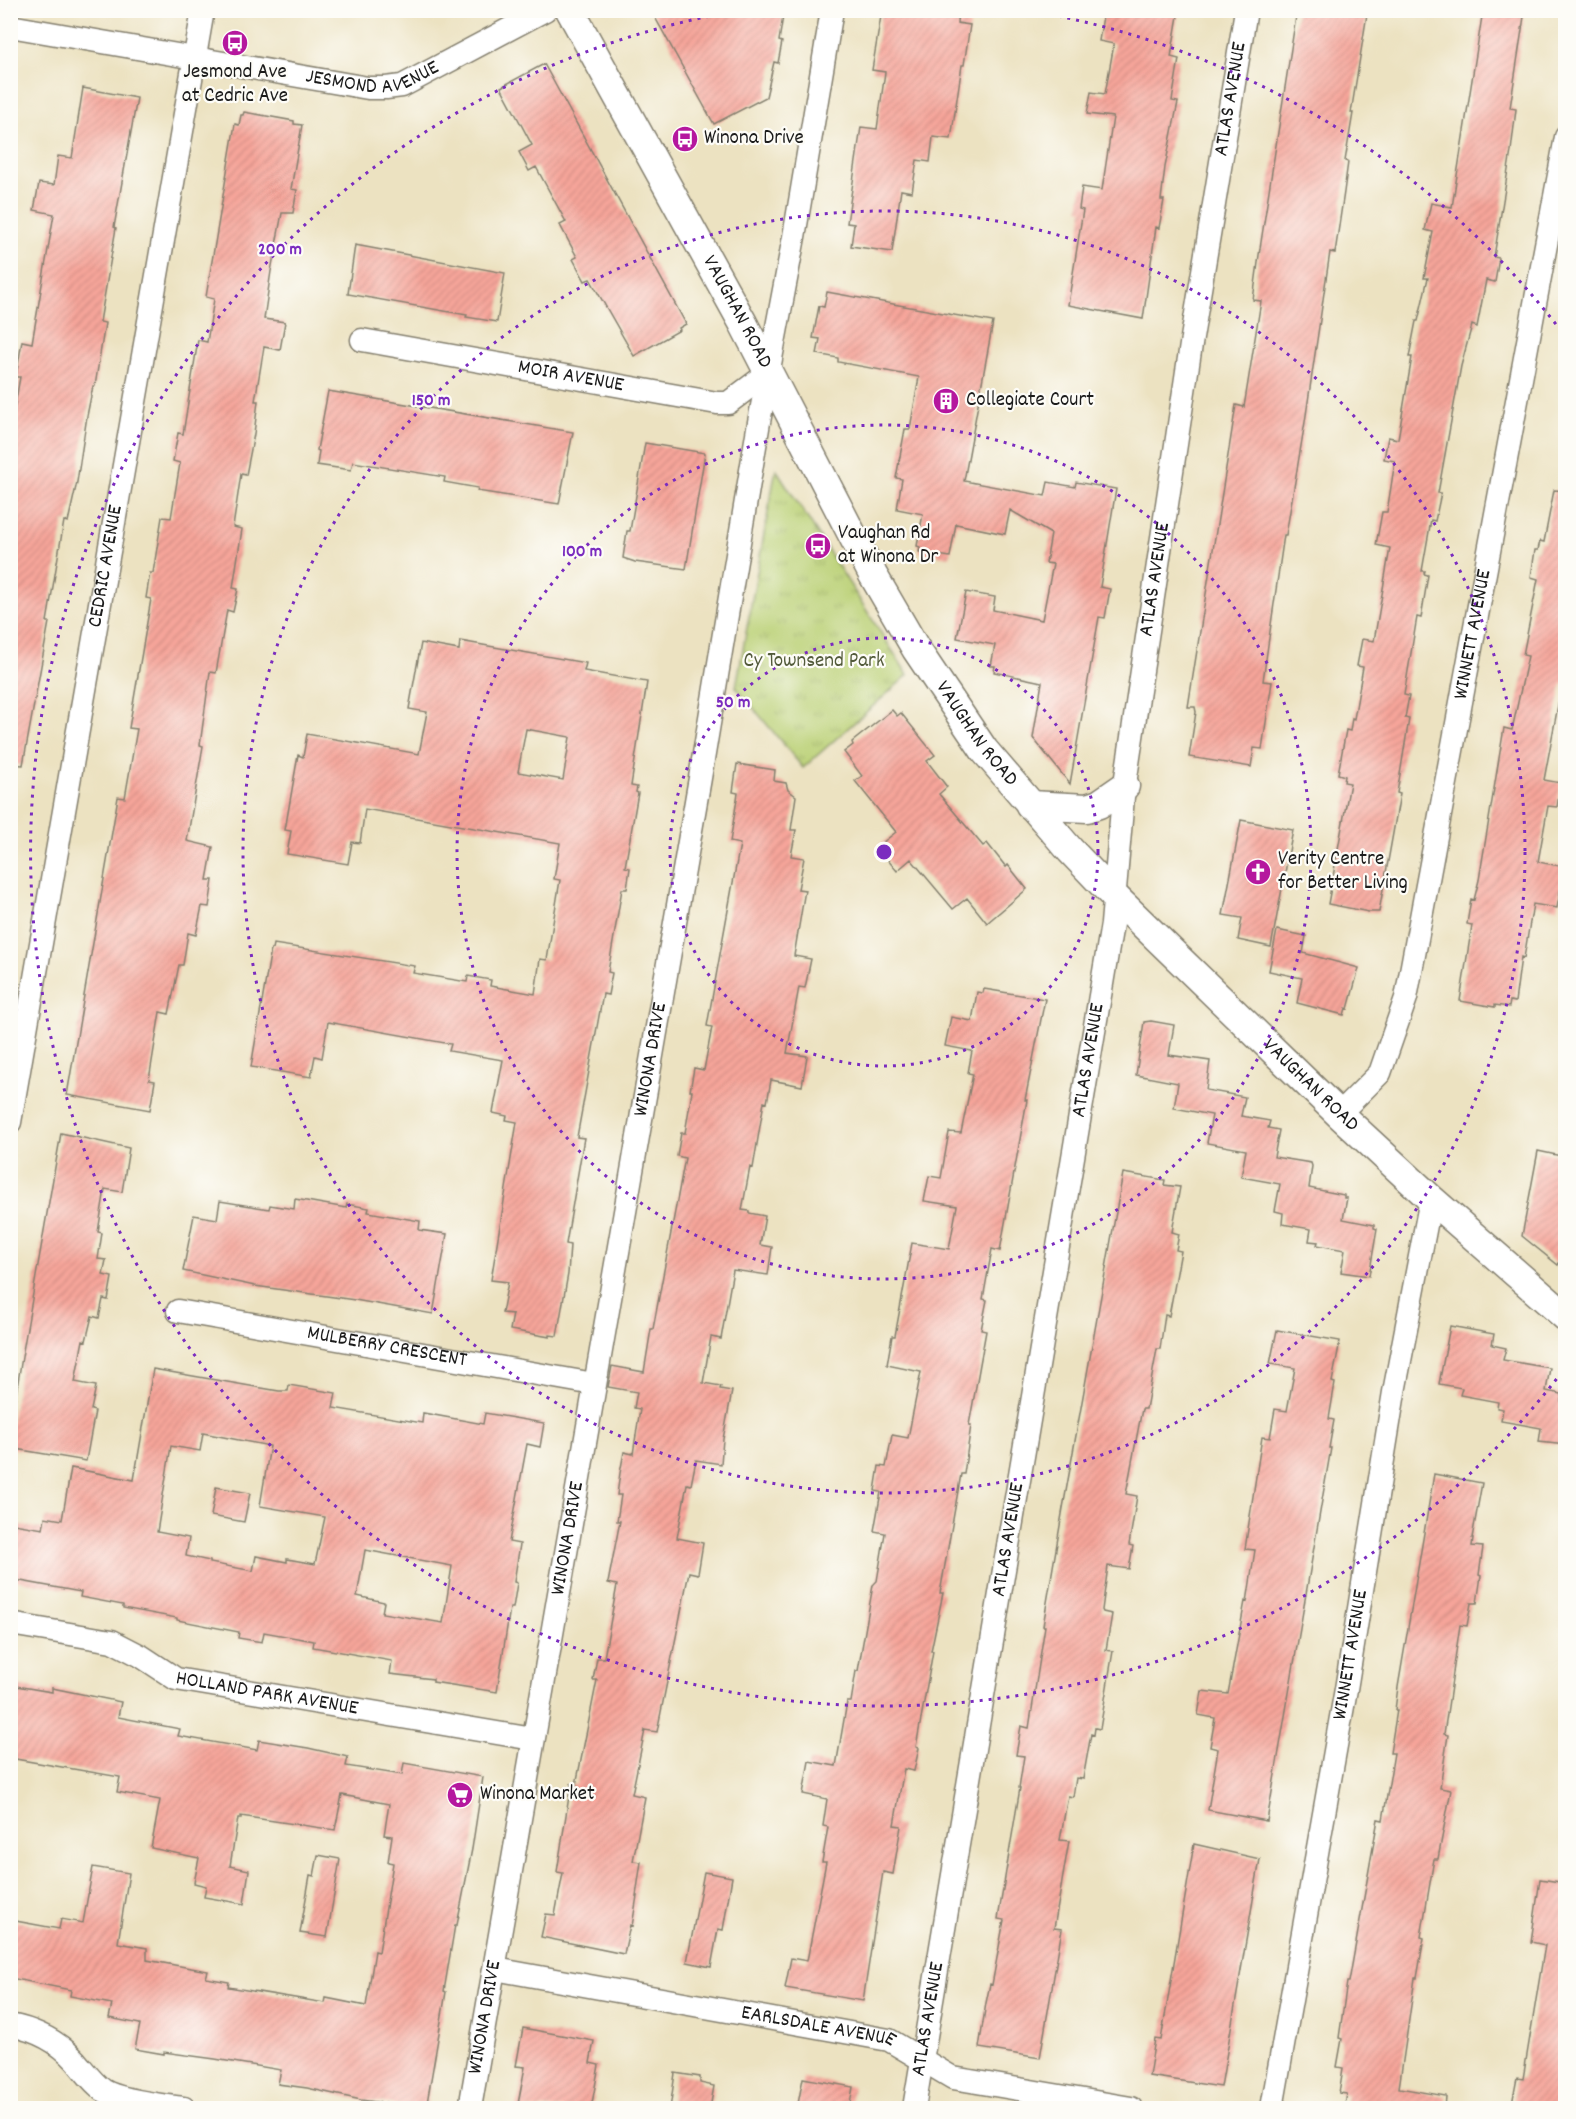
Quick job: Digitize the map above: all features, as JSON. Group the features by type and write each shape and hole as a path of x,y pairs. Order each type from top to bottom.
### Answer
{"street":[{"name":"CEDRIC AVENUE","path":"10,1122 203,10"},
{"name":"JESMOND AVENUE","path":"10,26 368,88 386,88 402,86 545,10"},
{"name":"VAUGHAN ROAD","path":"570,10 680,207 873,575 916,650 984,750 1030,805 1115,897 1339,1114 1431,1199 1566,1317"},
{"name":"WINONA DRIVE","path":"470,2109 832,10"},
{"name":"ATLAS AVENUE","path":"914,2109 1085,1087 1115,897 1125,786 1192,338 1246,10"},
{"name":"WINNETT AVENUE","path":"1339,1114 1380,1073 1406,998 1566,137"},
{"name":"MOIR AVENUE","path":"362,340 728,404 768,374"},
{"path":"1030,805 1087,808 1099,804 1125,786"},
{"name":"WINNETT AVENUE","path":"1272,2109 1344,1701 1394,1392 1431,1199"},
{"name":"MULBERRY CRESCENT","path":"178,1311 594,1384"},
{"name":"HOLLAND PARK AVENUE","path":"10,1624 112,1641 141,1656 176,1679 533,1739"},
{"name":"EARLSDALE AVENUE","path":"495,1969 889,2040 952,2078 1131,2109"},
{"path":"10,2025 46,2037 58,2045 103,2090 109,2093 184,2109"}],"green space":[{"name":"Cy Townsend Park","path":"776,469 908,675 803,768 736,687"}],"building":[{"path":"651,10 784,10 778,63 774,62 766,97 714,124"},
{"path":"882,10 958,10 957,23 970,25 951,139 933,137 930,162 917,160 912,192 901,190 892,252 851,246 854,224 847,223 861,127 877,129 885,72 872,70"},
{"path":"1104,10 1179,10 1171,57 1179,59 1172,101 1178,102 1165,167 1161,200 1164,200 1159,228 1156,227 1143,319 1068,305 1083,210 1079,209 1082,187 1102,190 1113,117 1087,114 1091,92 1105,94 1114,44 1099,41"},
{"path":"1297,10 1362,10 1362,13 1367,14 1351,113 1353,113 1345,161 1348,162 1335,253 1330,252 1268,645 1263,681 1272,682 1262,749 1254,748 1251,767 1189,757 1196,712 1195,707 1188,707 1236,405 1244,407 1261,301 1253,300"},
{"path":"1483,10 1525,10 1510,108 1516,109 1511,151 1494,257 1499,258 1495,282 1486,280 1477,327 1472,325 1461,366 1438,493 1441,493 1435,521 1431,520 1422,571 1428,575 1421,618 1417,617 1404,695 1409,696 1405,718 1409,719 1397,793 1400,794 1379,912 1369,912 1328,904 1350,783 1344,782 1345,776 1338,774 1346,730 1350,731 1352,718 1354,719 1363,667 1357,666 1362,639 1374,641 1390,548 1376,545 1382,512 1387,512 1395,461 1384,459 1388,437 1398,439 1412,357 1409,357 1428,278 1424,278 1433,232 1425,230 1431,203 1452,207"},
{"path":"544,64 686,324 679,328 680,330 634,356 590,279 585,281 573,259 577,257 560,225 566,222 536,167 529,171 519,152 532,145 501,87"},
{"path":"83,88 137,98 100,322 105,323 77,482 68,522 64,521 47,622 49,622 23,765 10,764 10,434 20,377 16,377 22,341 32,343 54,214 34,210 39,183 54,185 58,156 72,158"},
{"path":"244,112 294,121 294,124 302,125 291,189 297,190 293,213 282,213 264,319 285,322 280,350 264,347 255,401 258,401 254,434 246,475 241,474 233,527 242,529 233,588 238,589 233,612 227,610 216,673 210,672 200,745 203,746 187,841 213,847 207,880 213,880 209,907 202,906 196,935 188,933 183,965 179,965 169,1014 160,1012 149,1080 155,1081 150,1110 67,1095 118,797 125,798 137,729 129,728 151,599 146,598 150,573 153,573 162,517 171,518 180,463 173,461 178,433 183,434 198,340 207,342 214,299 206,297 235,124 239,125"},
{"path":"355,245 505,273 497,322 348,294"},
{"path":"827,292 993,322 964,481 1045,496 1048,482 1075,487 1076,482 1116,489 1100,587 1110,589 1105,618 1099,617 1070,784 1033,738 1042,682 994,672 995,666 991,666 995,645 957,638 966,592 995,597 993,610 1042,620 1053,564 1046,563 1051,534 1010,510 1005,534 956,524 950,557 919,552 920,547 917,546 923,514 897,509 902,479 896,478 905,429 910,429 919,377 838,362 838,358 817,354 820,339 813,338 819,306 824,307"},
{"path":"328,391 573,432 559,504 477,491 478,488 444,482 445,477 353,462 351,470 317,465 319,451 317,450"},
{"path":"645,443 705,453 686,569 635,562 623,558 627,531 630,531"},
{"path":"1554,490 1566,491 1566,684 1562,684 1544,780 1561,783 1557,807 1548,806 1538,862 1565,867 1557,908 1533,904 1524,958 1521,957 1515,1002 1510,1001 1509,1007 1495,1005 1495,1007 1460,1001 1472,925 1467,924 1471,899 1474,900 1479,880 1504,728 1512,730 1528,656 1523,655 1538,579 1531,577 1535,550 1538,550 1540,541 1544,542"},
{"path":"460,641 586,663 584,671 647,682 631,786 637,787 636,792 638,793 625,867 630,868 627,889 622,889 608,972 612,973 608,995 603,994 577,1137 584,1138 566,1244 570,1245 568,1274 557,1336 550,1335 550,1337 510,1330 513,1314 502,1313 508,1282 491,1280 517,1122 506,1120 507,1116 493,1113 503,1060 449,1051 451,1044 328,1022 322,1058 315,1056 311,1077 251,1067 271,949 274,944 415,966 413,973 467,982 468,976 491,980 490,986 535,994 540,959 547,960 560,880 554,879 560,843 365,809 360,843 352,842 348,864 287,854 291,831 285,830 298,755 303,757 307,734 419,754 427,712 409,709 421,643 459,650","holes":["526,729 570,737 563,780 518,772"]},
{"path":"892,710 897,716 901,713 935,755 927,761 947,787 939,794 983,846 987,843 1027,889 987,923 967,898 953,909 911,859 897,871 877,847 896,832 855,781 862,776 844,752 853,745 852,742"},
{"path":"737,764 775,770 774,781 786,783 788,790 796,796 791,830 796,830 791,856 804,858 798,889 805,890 794,956 811,959 805,988 799,987 787,1053 807,1056 802,1086 771,1080 767,1103 764,1102 753,1168 750,1167 742,1210 765,1216 760,1245 772,1247 768,1275 733,1270 721,1339 711,1337 703,1383 721,1386 720,1389 732,1391 721,1464 696,1460 691,1485 687,1484 677,1538 703,1543 698,1574 689,1572 657,1732 645,1730 632,1794 645,1797 633,1861 641,1862 637,1896 624,1954 541,1937 546,1914 555,1915 563,1873 557,1872 571,1784 576,1785 597,1680 593,1680 597,1658 604,1658 617,1585 608,1583 620,1521 617,1521 621,1495 617,1495 620,1473 624,1452 633,1454 640,1409 634,1408 637,1392 608,1387 612,1366 644,1372 651,1329 653,1329 685,1158 677,1156 681,1133 685,1133 694,1068 704,1070 712,1027 707,1026 740,844 730,842 738,793 733,792"},
{"name":"Verity Centre for Better Living","path":"1241,820 1293,830 1271,947 1238,940 1242,918 1223,915"},
{"path":"1277,930 1306,936 1303,953 1359,968 1348,1009 1346,1008 1344,1015 1297,1003 1302,978 1269,971"},
{"path":"984,989 1045,999 1025,1100 1027,1100 1000,1251 992,1249 983,1299 987,1300 981,1330 986,1331 969,1425 971,1425 964,1474 961,1474 940,1593 943,1593 931,1651 933,1651 916,1747 919,1748 914,1771 904,1769 894,1825 901,1826 893,1874 883,1872 863,2001 785,1988 791,1958 807,1961 826,1862 822,1862 828,1827 823,1826 827,1799 803,1794 809,1761 836,1766 847,1702 851,1702 856,1671 858,1671 885,1533 874,1531 881,1492 875,1491 879,1466 886,1467 892,1435 908,1438 921,1372 887,1365 892,1336 895,1336 912,1243 949,1249 957,1206 924,1201 929,1176 941,1178 949,1132 961,1133 973,1074 968,1073 972,1051 945,1046 951,1017 972,1021 977,992 983,993"},
{"path":"1144,1022 1174,1025 1169,1055 1210,1061 1206,1090 1245,1097 1241,1116 1270,1121 1268,1128 1279,1130 1274,1157 1311,1163 1309,1188 1344,1195 1344,1198 1347,1198 1343,1219 1374,1225 1377,1229 1369,1276 1341,1272 1345,1250 1317,1245 1318,1242 1309,1241 1311,1229 1282,1224 1283,1213 1275,1211 1280,1184 1241,1177 1246,1150 1207,1143 1212,1115 1174,1108 1178,1083 1136,1075"},
{"path":"61,1133 129,1148 122,1192 105,1189 98,1232 102,1233 98,1259 106,1260 103,1275 112,1277 108,1300 103,1299 99,1318 92,1316 86,1341 83,1340 75,1382 96,1386 91,1410 95,1411 86,1461 10,1448 10,1431"},
{"path":"1538,1151 1566,1157 1566,1267 1559,1263 1558,1265 1522,1236"},
{"path":"1123,1173 1165,1180 1164,1185 1180,1187 1172,1232 1179,1234 1176,1250 1181,1251 1169,1316 1165,1315 1160,1349 1157,1349 1146,1409 1142,1409 1126,1494 1137,1496 1129,1545 1133,1546 1129,1569 1108,1566 1102,1610 1112,1614 1106,1650 1113,1651 1100,1729 1095,1728 1094,1735 1091,1734 1083,1779 1076,1778 1073,1797 1068,1796 1060,1840 1069,1841 1054,1928 1062,1929 1040,2058 979,2048 1004,1920 998,1919 1024,1756 1016,1755 1021,1726 1029,1728 1045,1626 1043,1626"},
{"path":"295,1199 346,1208 347,1204 369,1208 368,1212 420,1221 419,1230 447,1234 433,1314 255,1286 183,1271 194,1215 217,1219 220,1201 269,1209 270,1205 294,1209"},
{"path":"1450,1326 1494,1334 1492,1345 1506,1348 1503,1360 1550,1368 1546,1391 1562,1394 1561,1401 1566,1401 1566,1445 1539,1442 1541,1428 1501,1421 1503,1409 1497,1408 1498,1402 1460,1395 1462,1388 1439,1384"},
{"path":"1277,1330 1340,1341 1332,1382 1335,1383 1329,1419 1334,1420 1329,1448 1331,1448 1267,1821 1208,1810 1218,1749 1210,1747 1215,1718 1198,1715 1202,1691 1228,1694 1255,1550 1245,1549 1262,1437 1270,1438 1275,1409 1287,1411 1295,1368 1270,1364"},
{"path":"153,1369 279,1391 288,1391 289,1385 336,1393 333,1408 422,1423 423,1413 483,1424 485,1413 544,1423 540,1447 527,1444 509,1542 520,1544 514,1582 517,1583 513,1608 510,1608 497,1692 433,1682 433,1679 390,1674 392,1661 313,1647 314,1641 264,1632 262,1642 238,1638 239,1632 123,1608 123,1605 80,1597 81,1592 10,1579 10,1543 14,1524 43,1529 45,1517 62,1520 71,1468 134,1480","holes":["203,1433 270,1446 260,1506 325,1517 315,1564 256,1556 253,1571 210,1563 210,1561 186,1556 189,1538 157,1532 171,1446 200,1451","365,1550 452,1566 443,1623 382,1613 384,1602 357,1596"]},
{"path":"1434,1474 1482,1483 1472,1538 1472,1546 1483,1547 1479,1575 1481,1576 1477,1603 1471,1603 1467,1626 1460,1625 1444,1734 1448,1735 1440,1788 1451,1790 1438,1859 1434,1859 1421,1937 1424,1938 1417,1978 1415,1978 1399,2088 1446,2096 1445,2109 1344,2109 1347,2094 1339,2093 1343,2068 1337,2067 1342,2039 1339,2038 1347,1982 1349,1982 1378,1819 1383,1820 1394,1753 1390,1753 1398,1687"},
{"path":"216,1487 250,1493 244,1522 211,1516"},
{"path":"10,1685 52,1692 52,1688 121,1702 118,1717 180,1729 178,1736 257,1750 259,1740 308,1748 348,1757 346,1766 402,1775 404,1763 483,1777 472,1849 457,1925 455,1925 426,2109 361,2100 278,2084 281,2070 135,2049 140,2024 109,2018 112,2004 70,1996 71,1990 10,1978 10,1920 59,1929 61,1919 83,1923 93,1867 129,1873 118,1943 147,1948 147,1960 208,1971 206,1978 229,1982 228,1987 325,2003 326,1998 366,2006 375,1951 379,1952 393,1863 388,1862 392,1836 384,1835 389,1804 342,1795 335,1830 241,1816 238,1818 230,1866 249,1870 244,1904 204,1897 206,1886 194,1883 199,1858 151,1848 160,1800 117,1792 120,1777 10,1758"},
{"path":"1194,1844 1260,1859 1221,2087 1149,2076 1155,2039 1161,2040"},
{"path":"318,1855 340,1859 327,1937 300,1933 310,1875 314,1876"},
{"path":"704,1872 732,1877 723,1930 718,1929 711,1967 687,1962"},
{"path":"1540,1879 1566,1883 1566,2109 1511,2109 1517,2078 1523,2079 1545,1945 1531,1942"},
{"path":"523,2028 594,2041 590,2063 599,2065 591,2109 517,2109 525,2067 516,2066"},
{"path":"675,2073 700,2077 700,2083 714,2086 710,2109 670,2109"},
{"path":"803,2078 853,2087 849,2109 797,2109"}],"place":[{"name":"Jesmond Ave at Cedric Ave","path":"235,43"},
{"name":"Winona Drive","path":"685,139"},
{"name":"Collegiate Court","path":"946,401"},
{"name":"Vaughan Rd at Winona Dr","path":"818,546"},
{"name":"Verity Centre for Better Living","path":"1258,872"},
{"name":"Winona Market","path":"460,1795"}]}
